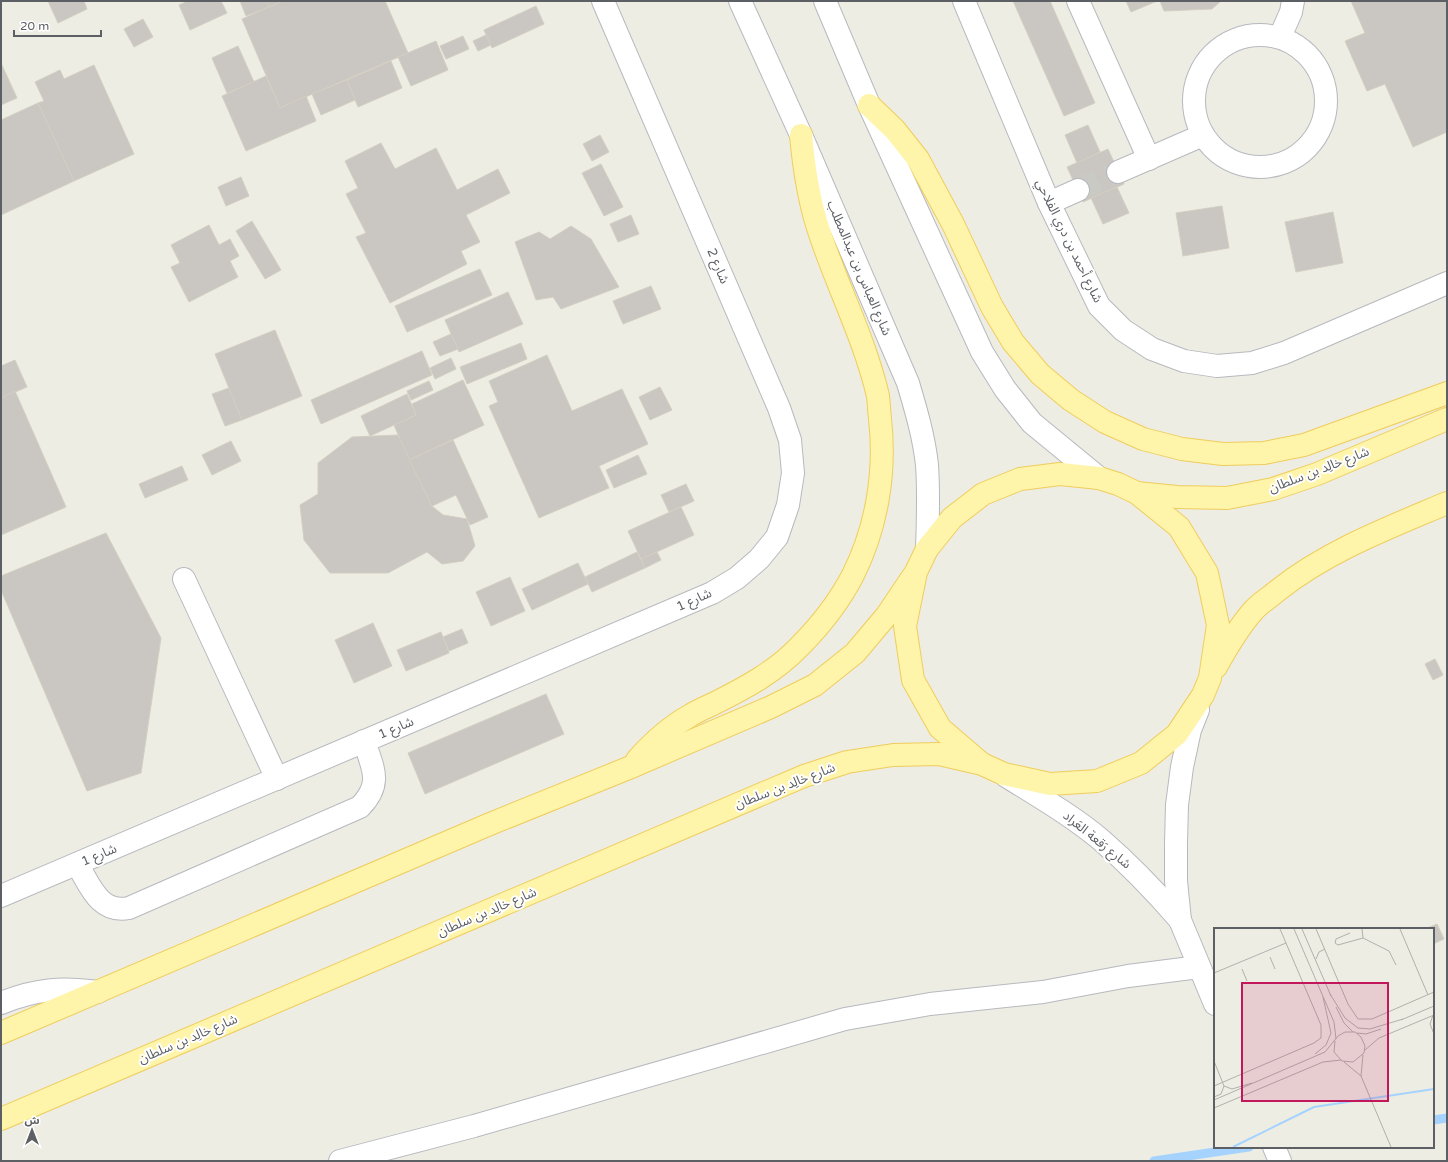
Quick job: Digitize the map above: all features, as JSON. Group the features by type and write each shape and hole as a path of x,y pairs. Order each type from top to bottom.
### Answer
{"main road":[{"path":"869,105 895,130 918,159 953,224 992,307 1014,342 1040,374 1071,400 1105,422 1143,439 1182,449 1223,454 1264,453 1304,445 1447,393"},
{"path":"631,767 649,747 669,729 692,714 763,677 798,648 828,614 853,575 870,533 880,488 883,443 878,398 866,354 818,227 810,201 804,168 801,135"},
{"name":"شارع خالِد بن سلطان","path":"1137,493 1177,497 1227,498 1273,490 1317,474 1447,418"},
{"path":"1,1033 490,824 631,767 771,707 816,684 855,653 887,614 916,572 927,549 952,518 983,494 1020,479 1060,474 1099,478 1118,484 1137,493 1179,527 1207,572 1218,625 1206,686"},
{"path":"916,572 904,626 913,680 940,728 982,764 1004,774 1050,784 1097,781 1141,763 1177,734 1233,637 1254,610 1286,584 1320,561 1356,542 1447,503"},
{"name":"شارع خالِد بن سلطان","path":"1,1119 804,776 847,762 893,754 939,754 982,764"}],"street":[{"name":"شارع 2","path":"603,1 779,408 790,440 793,473 788,505 777,537"},
{"name":"شارع العباس بن عبدالمطلب","path":"740,1 801,135 908,383 919,423 927,464 927,549"},
{"path":"825,1 869,105 982,352 1005,389 1032,423 1099,478"},
{"name":"شارع أحمد بن دري الفلاحي","path":"964,1 1049,203 1099,306 1123,330 1152,348 1184,361 1217,366 1252,363 1284,353 1447,283"},
{"path":"1078,1 1149,159"},
{"path":"1280,37 1291,12 1293,1"},
{"path":"1254,34 1280,37 1303,50 1319,70 1326,94 1324,119 1312,142 1292,158 1268,166 1243,165 1220,154 1203,135 1193,110 1195,84 1207,59 1228,42 1254,34"},
{"path":"1118,172 1203,135"},
{"path":"1049,203 1078,190"},
{"name":"شارع 1","path":"1,896 712,593 737,578 759,559 777,537"},
{"path":"184,579 276,779"},
{"name":"شارع رَقعة العَراد","path":"1206,686 1190,730 1182,767 1177,805 1176,882 1180,920 1214,1002"},
{"path":"77,864 98,899 103,904 116,910 129,908 360,807 368,798 373,787 375,775 364,742"},
{"name":"شارع رَقعة العَراد","path":"1004,774 1068,815 1099,838 1128,864 1180,920"},
{"path":"340,1161 474,1126 845,1019 930,1004 1043,992 1128,976 1200,967"},
{"path":"1,1003 21,995 46,990 72,989 98,992"},
{"path":"1274,1148 1280,1161"}],"building":[{"path":"48,1 84,1 87,9 58,23"},
{"path":"188,1 221,1 227,13 190,30 179,5"},
{"path":"240,1 266,1 269,7 246,16"},
{"path":"266,1 283,1 269,7"},
{"path":"283,1 385,1 408,53 280,108 242,19"},
{"path":"1013,1 1050,1 1095,103 1064,116"},
{"path":"1126,1 1157,1 1131,12"},
{"path":"1160,1 1221,1 1212,9 1164,11"},
{"path":"1351,1 1447,1 1447,132 1413,147 1385,84 1367,91 1345,41 1365,33"},
{"path":"536,6 544,24 492,48 484,30"},
{"path":"143,19 153,37 134,47 124,29"},
{"path":"486,35 491,45 478,51 473,41"},
{"path":"463,36 469,49 446,59 440,46"},
{"path":"436,41 448,70 411,86 398,57"},
{"path":"238,46 254,82 227,93 212,58"},
{"path":"391,61 402,88 358,107 347,80"},
{"path":"1,63 17,98 1,105"},
{"path":"94,65 134,154 74,181 38,103 44,101 35,82 60,70 64,79"},
{"path":"266,76 280,108 306,96 316,121 246,151 222,96"},
{"path":"347,80 355,100 321,115 312,94"},
{"path":"38,103 74,181 1,215 1,120"},
{"path":"1088,125 1100,152 1077,163 1065,135"},
{"path":"600,135 609,152 592,161 583,144"},
{"path":"381,143 395,169 436,148 457,190 498,169 510,193 466,215 480,242 461,251 467,264 390,303 356,237 366,233 346,194 358,188 345,161"},
{"path":"1108,149 1124,184 1083,202 1067,167"},
{"path":"601,164 623,207 604,216 582,173"},
{"path":"241,177 249,196 226,206 218,187"},
{"path":"1117,187 1129,213 1103,224 1091,198"},
{"path":"1222,206 1229,248 1183,256 1176,213"},
{"path":"1333,212 1343,263 1296,272 1285,222"},
{"path":"631,215 639,234 618,242 610,224"},
{"path":"252,221 281,270 265,279 236,231"},
{"path":"209,225 219,245 230,239 239,256 230,261 238,277 189,302 171,267 180,263 171,245"},
{"path":"571,226 591,239 619,287 561,309 553,297 536,300 515,242 539,232 550,239"},
{"path":"480,269 492,295 407,332 395,306"},
{"path":"651,286 661,309 623,324 613,301"},
{"path":"508,292 523,324 459,352 445,320"},
{"path":"275,330 302,396 242,420 215,354"},
{"path":"451,334 458,349 440,356 433,342"},
{"path":"521,343 527,359 467,384 460,367"},
{"path":"422,351 432,375 321,424 311,400"},
{"path":"547,355 572,411 622,389 648,444 599,466 609,488 539,518 489,406 498,402 489,381"},
{"path":"451,358 456,369 435,379 430,368"},
{"path":"15,360 27,387 1,398 1,366"},
{"path":"463,380 484,425 409,460 394,425 416,415 412,404"},
{"path":"429,381 433,390 411,400 407,391"},
{"path":"660,387 672,410 650,420 639,397"},
{"path":"229,388 242,420 225,426 212,394"},
{"path":"15,391 66,507 1,535 1,398"},
{"path":"407,394 416,415 370,436 361,416"},
{"path":"398,435 432,506 443,515 467,519 475,546 463,561 442,564 427,552 388,573 330,573 304,540 300,505 318,494 318,463 352,437"},
{"path":"453,440 488,517 470,525 456,495 432,506 409,460"},
{"path":"231,441 241,461 212,475 202,455"},
{"path":"638,455 647,474 614,488 606,470"},
{"path":"182,466 188,480 145,498 139,484"},
{"path":"686,484 694,501 669,512 661,495"},
{"path":"681,507 694,535 641,559 628,531"},
{"path":"106,533 161,638 141,773 87,791 1,590 1,576"},
{"path":"637,552 645,568 592,592 585,577"},
{"path":"657,552 661,560 645,568 641,559"},
{"path":"578,563 588,584 532,610 522,589"},
{"path":"510,577 525,611 491,626 476,592"},
{"path":"373,623 392,666 354,683 335,640"},
{"path":"462,629 468,643 449,651 443,637"},
{"path":"441,632 449,653 406,671 397,650"},
{"path":"1435,659 1443,675 1433,680 1425,664"},
{"path":"546,694 564,734 425,794 408,753"},
{"path":"1437,924 1444,939 1434,944 1434,928 1427,928"}],"waterway":[{"path":"1434,1120 1447,1118"},
{"path":"1154,1161 1242,1148"}],"tunnel":[{"path":"1078,190 1118,172"}]}
